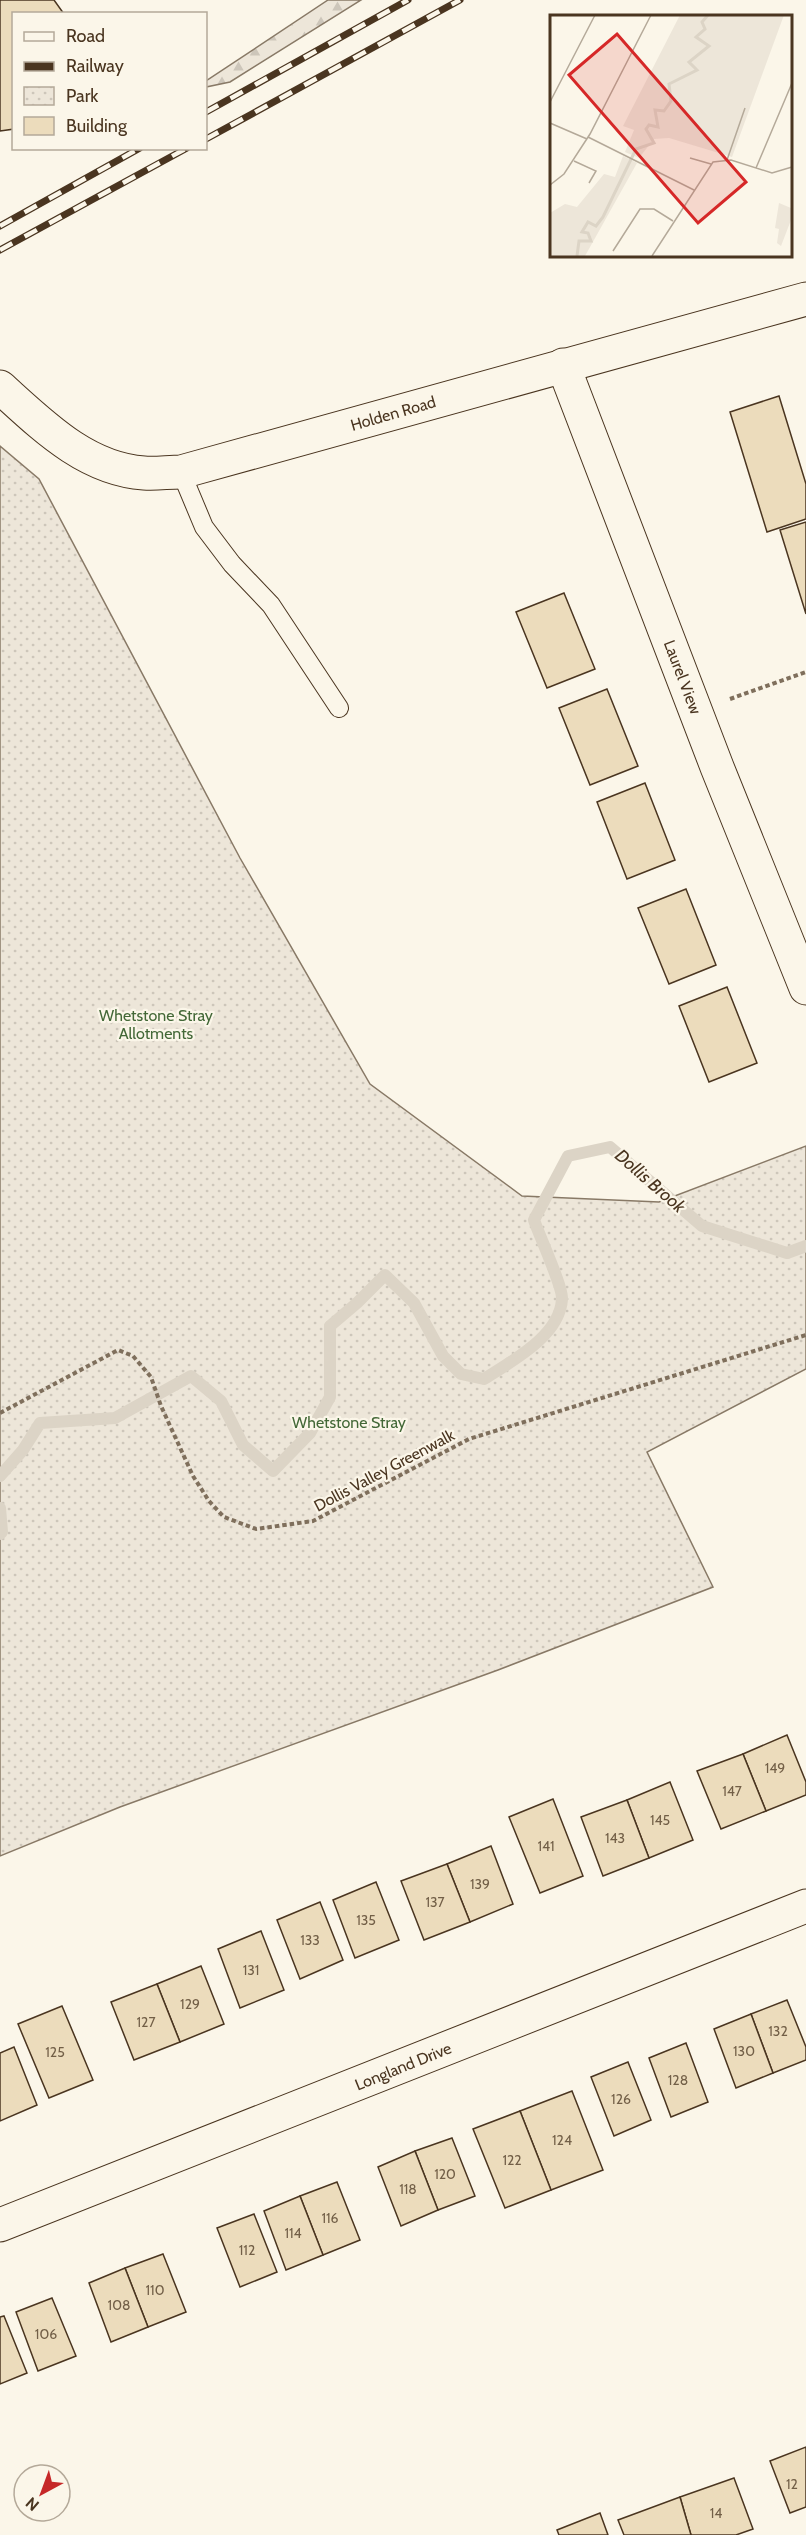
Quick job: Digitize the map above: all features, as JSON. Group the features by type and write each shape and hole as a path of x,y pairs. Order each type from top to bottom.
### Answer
{"street":[{"name":"Holden Road","path":"0,387 56,437 103,464 143,473 181,472 806,298"},
{"name":"Laurel View","path":"563,365 696,712 806,988"},
{"name":"Longland Drive","path":"0,2225 806,1906"}],"lane":[{"path":"181,472 204,527 232,564 271,604 339,708"}],"path":[{"path":"696,712 806,672"},
{"name":"Dollis Valley Greenwalk","path":"0,1413 118,1350 133,1356 151,1377 160,1406 193,1476 209,1501 224,1517 256,1529 313,1521 469,1439 806,1335"}],"green space":[{"path":"328,0 361,0 230,82 207,87 207,80"},
{"name":"Whetstone Stray","path":"0,446 39,479 240,858 370,1084 522,1196 659,1202 806,1146 806,1369 647,1452 713,1587 498,1670 120,1807 0,1856"}],"building":[{"path":"0,0 54,0 63,12 12,12 12,129 0,131"},
{"path":"779,396 806,484 806,519 767,532 730,412"},
{"path":"806,522 806,614 780,530"},
{"path":"564,593 595,669 547,688 516,612"},
{"path":"607,689 638,766 590,785 559,708"},
{"path":"645,783 675,860 627,879 597,802"},
{"path":"686,889 716,965 669,984 638,908"},
{"path":"727,987 757,1063 709,1082 679,1006"},
{"path":"787,1735 806,1782 806,1795 766,1811 743,1754"},
{"path":"743,1754 766,1811 721,1829 697,1771"},
{"path":"670,1782 693,1840 649,1858 627,1800"},
{"path":"553,1799 583,1876 540,1893 509,1817"},
{"path":"627,1800 649,1858 603,1876 581,1817"},
{"path":"491,1846 513,1904 470,1922 447,1864"},
{"path":"447,1864 470,1922 424,1940 401,1881"},
{"path":"376,1882 399,1940 355,1958 333,1900"},
{"path":"320,1902 343,1960 300,1979 277,1920"},
{"path":"261,1931 284,1990 240,2008 218,1949"},
{"path":"201,1966 224,2024 180,2042 157,1984"},
{"path":"157,1984 180,2042 134,2060 111,2002"},
{"path":"787,2000 806,2047 806,2060 773,2073 751,2014"},
{"path":"62,2006 93,2080 49,2098 18,2024"},
{"path":"751,2014 773,2073 736,2088 714,2029"},
{"path":"686,2043 708,2102 671,2117 649,2058"},
{"path":"14,2047 37,2105 0,2121 0,2053"},
{"path":"628,2062 651,2120 614,2136 591,2077"},
{"path":"572,2091 603,2170 551,2190 520,2111"},
{"path":"520,2111 551,2190 505,2208 473,2129"},
{"path":"452,2138 475,2196 438,2210 415,2151"},
{"path":"415,2151 438,2210 401,2226 378,2167"},
{"path":"337,2182 360,2240 323,2255 300,2196"},
{"path":"300,2196 323,2255 286,2270 264,2211"},
{"path":"254,2214 277,2272 240,2287 217,2228"},
{"path":"163,2254 186,2312 148,2327 125,2268"},
{"path":"125,2268 148,2327 111,2342 89,2283"},
{"path":"52,2298 76,2356 38,2371 16,2312"},
{"path":"4,2316 27,2373 0,2384 0,2317"},
{"path":"806,2447 806,2507 790,2513 770,2461"},
{"path":"734,2478 753,2529 736,2535 691,2535 680,2497"},
{"path":"680,2497 691,2535 624,2535 618,2520"},
{"path":"600,2513 608,2535 559,2535 557,2530"}],"waterway":[{"name":"Dollis Brook","path":"0,1476 23,1450 40,1423 115,1418 191,1376 221,1401 243,1445 273,1471 310,1433 330,1397 330,1326 385,1275 414,1303 443,1356 461,1374 484,1379 533,1346 553,1325 559,1312 561,1293 534,1220 568,1156 610,1147 702,1226 787,1253 806,1246"},
{"name":"Dollis Brook","path":"0,1508 2,1532 0,1534"}],"railway":[{"path":"207,111 408,0"},
{"path":"207,138 460,0"},
{"path":"0,226 136,150"},
{"path":"0,250 183,150"}],"park label":[{"name":"Whetstone Stray Allotments","path":"156,1024"}]}
